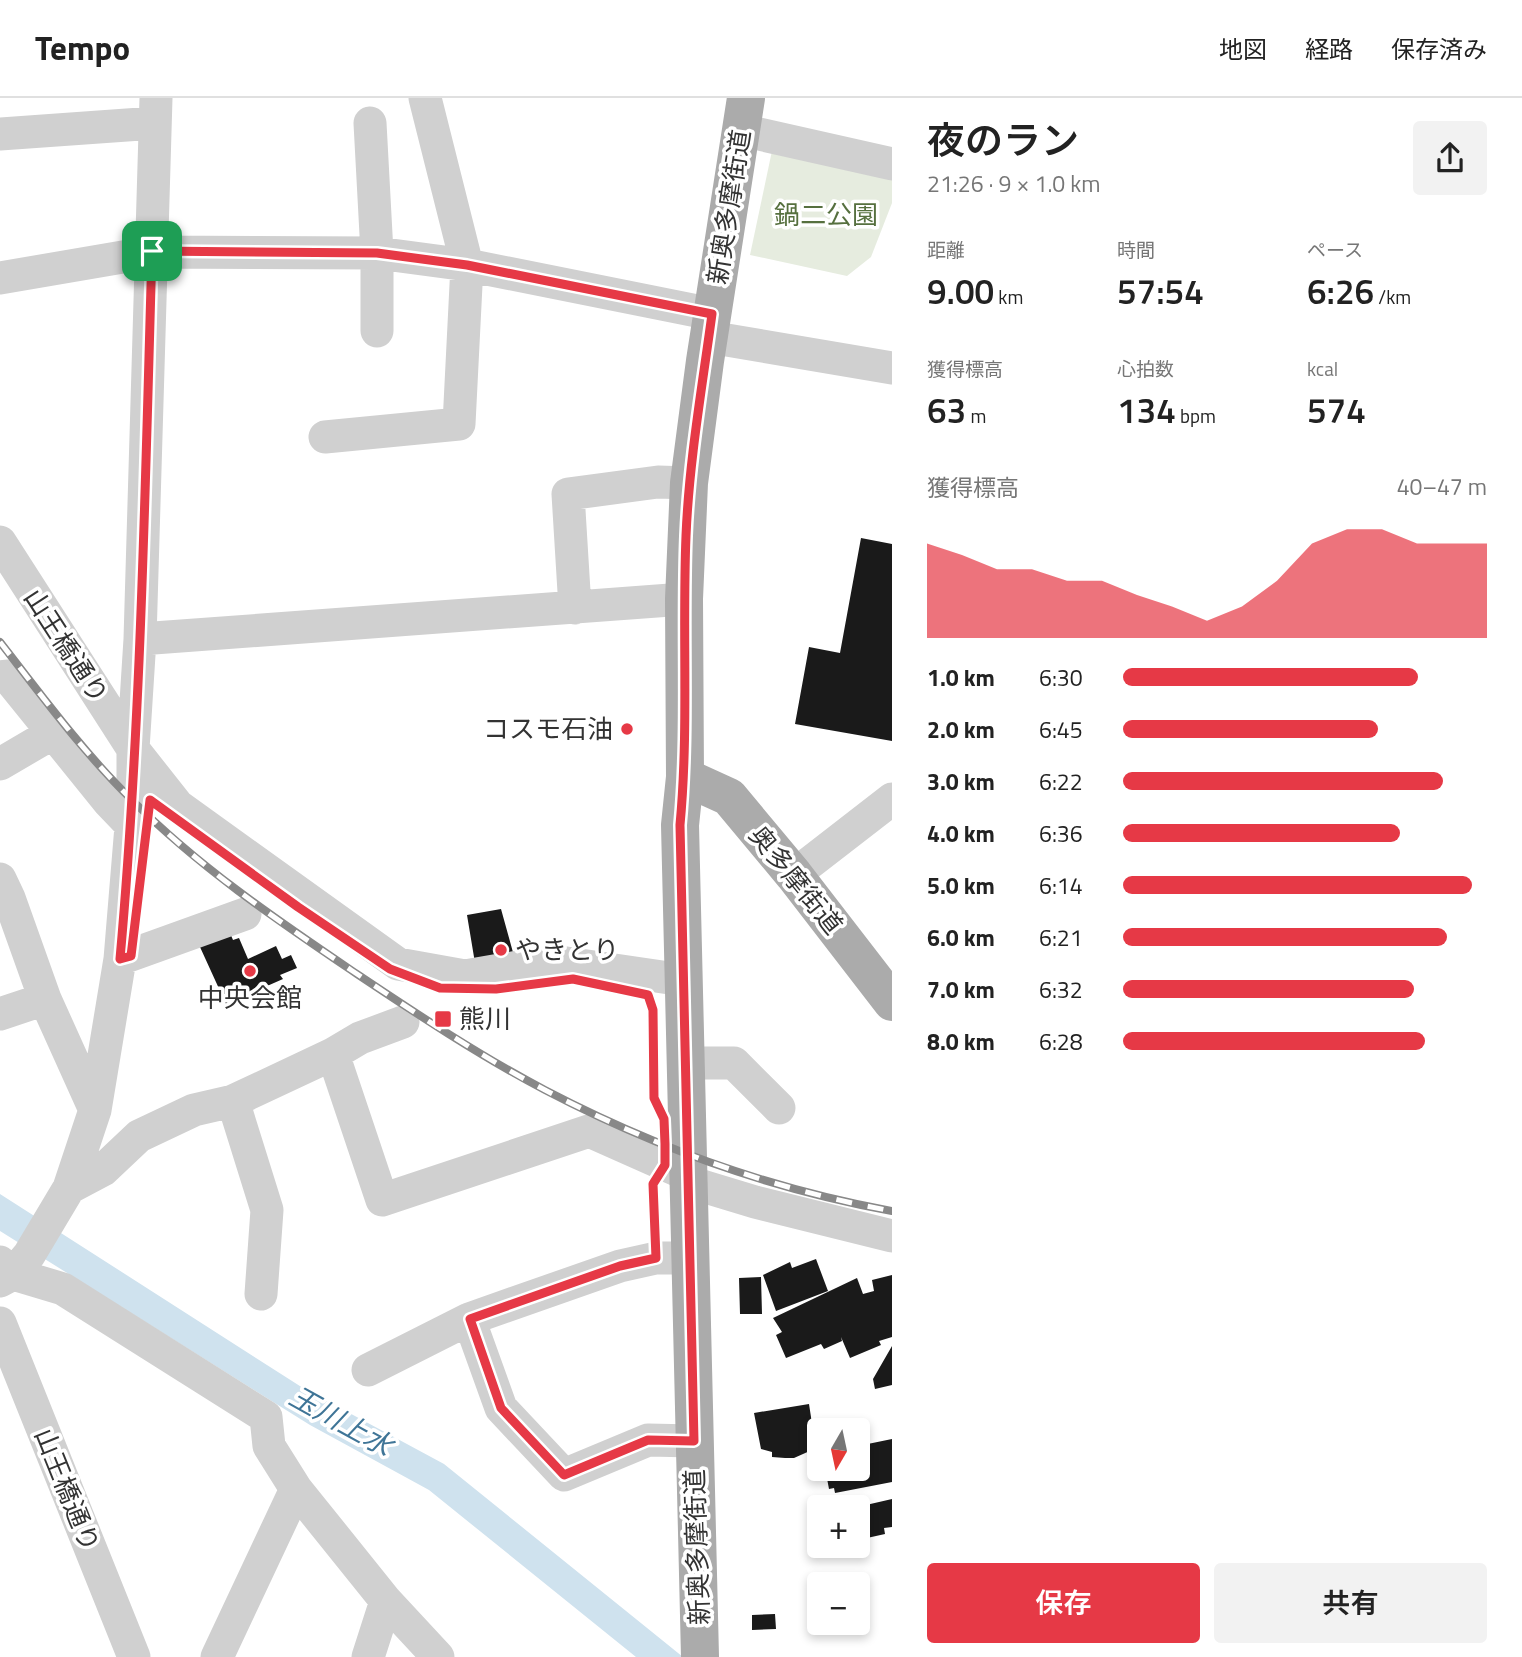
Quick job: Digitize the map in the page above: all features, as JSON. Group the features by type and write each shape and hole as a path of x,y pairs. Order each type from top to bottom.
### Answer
{"main road":[{"name":"新奥多摩街道","path":"701,1657 694,1441 674,1258 681,1174 685,1063 680,825 685,777 684,599 689,483 743,114"},
{"path":"686,704 707,758 729,797"},
{"name":"奥多摩街道","path":"685,777 729,797 885,985"}],"street":[{"path":"325,437 459,424 467,265 425,98"},
{"path":"0,134 156,110 132,826 120,959 95,1110 62,1200"},
{"path":"743,114 892,164"},
{"path":"370,123 377,253 377,331"},
{"path":"0,278 152,251 377,253 467,265 892,368"},
{"path":"575,608 568,494 658,482 689,483"},
{"name":"山王橋通り","path":"0,542 133,749 178,806 398,964 465,976 553,961 683,979"},
{"path":"140,639 684,599"},
{"path":"0,677 7,676 132,826"},
{"path":"0,764 53,733"},
{"path":"794,875 892,799"},
{"path":"0,879 45,999 95,1110"},
{"path":"120,959 245,914"},
{"path":"0,1014 45,999"},
{"path":"403,1022 360,1038 333,1054 233,1101 194,1110 139,1136 103,1170 62,1200 10,1268 63,1289 266,1417 268,1446 296,1489 386,1601 438,1657"},
{"path":"333,1054 382,1200 589,1131 681,1174 755,1202 892,1236"},
{"path":"685,1063 734,1063 779,1108"},
{"path":"233,1101 267,1210 261,1294"},
{"path":"368,1370 470,1319 620,1266 674,1258"},
{"path":"470,1319 501,1408 564,1475 648,1440 694,1441"},
{"name":"山王橋通り","path":"0,1323 134,1657"},
{"path":"217,1657 296,1489"},
{"path":"368,1657 386,1601"}],"path":[{"path":"674,1258 653,1184 681,1174"}],"green space":[{"name":"鍋二公園","path":"773,146 892,175 892,203 871,257 847,276 750,255"}],"water":[{"name":"玉川上水","path":"0,1194 303,1388 444,1464 683,1657 636,1657 429,1490 310,1425 0,1231"}],"building":[{"path":"861,538 892,544 892,741 795,724 809,647 840,653"},
{"path":"501,909 514,956 475,963 467,915"},
{"name":"中央会館","path":"230,933 233,940 239,938 248,959 276,946 282,959 291,955 297,968 280,975 283,979 226,1004 200,947"},
{"path":"816,1259 828,1291 776,1311 763,1275 790,1262 792,1268"},
{"path":"892,1275 892,1337 879,1341 881,1345 850,1358 841,1337 842,1341 824,1349 821,1344 786,1358 776,1335 782,1332 773,1318 857,1278 863,1294 874,1291 872,1280"},
{"path":"761,1277 762,1314 740,1314 739,1278"},
{"path":"892,1346 892,1385 875,1389 873,1379"},
{"path":"809,1404 811,1418 807,1418 807,1452 794,1458 785,1458 772,1457 772,1452 761,1449 754,1413"},
{"path":"892,1439 892,1482 835,1493 834,1488 829,1489 827,1481 870,1481 870,1444"},
{"path":"892,1499 892,1527 884,1528 885,1534 870,1537 870,1504"},
{"path":"775,1614 776,1629 752,1630 752,1615"}],"railway":[{"path":"0,642 97,763 183,847 294,931 447,1033 545,1090 671,1148 802,1191 892,1211"}],"place":[{"name":"コスモ石油","path":"627,729"},
{"name":"やきとり","path":"501,950"},
{"name":"中央会館","path":"250,971"},
{"name":"熊川","path":"443,1019"}],"route":[{"path":"152,251 377,253 467,265 712,314 689,483 684,599 685,777 680,825 694,1441 648,1440 564,1475 501,1408 470,1319 620,1266 656,1258 653,1184 665,1165 665,1144 664,1119 654,1098 653,1010 648,995 573,979 496,989 440,988 390,969 298,907 150,800 131,956 120,959 133,802 152,251"}]}
